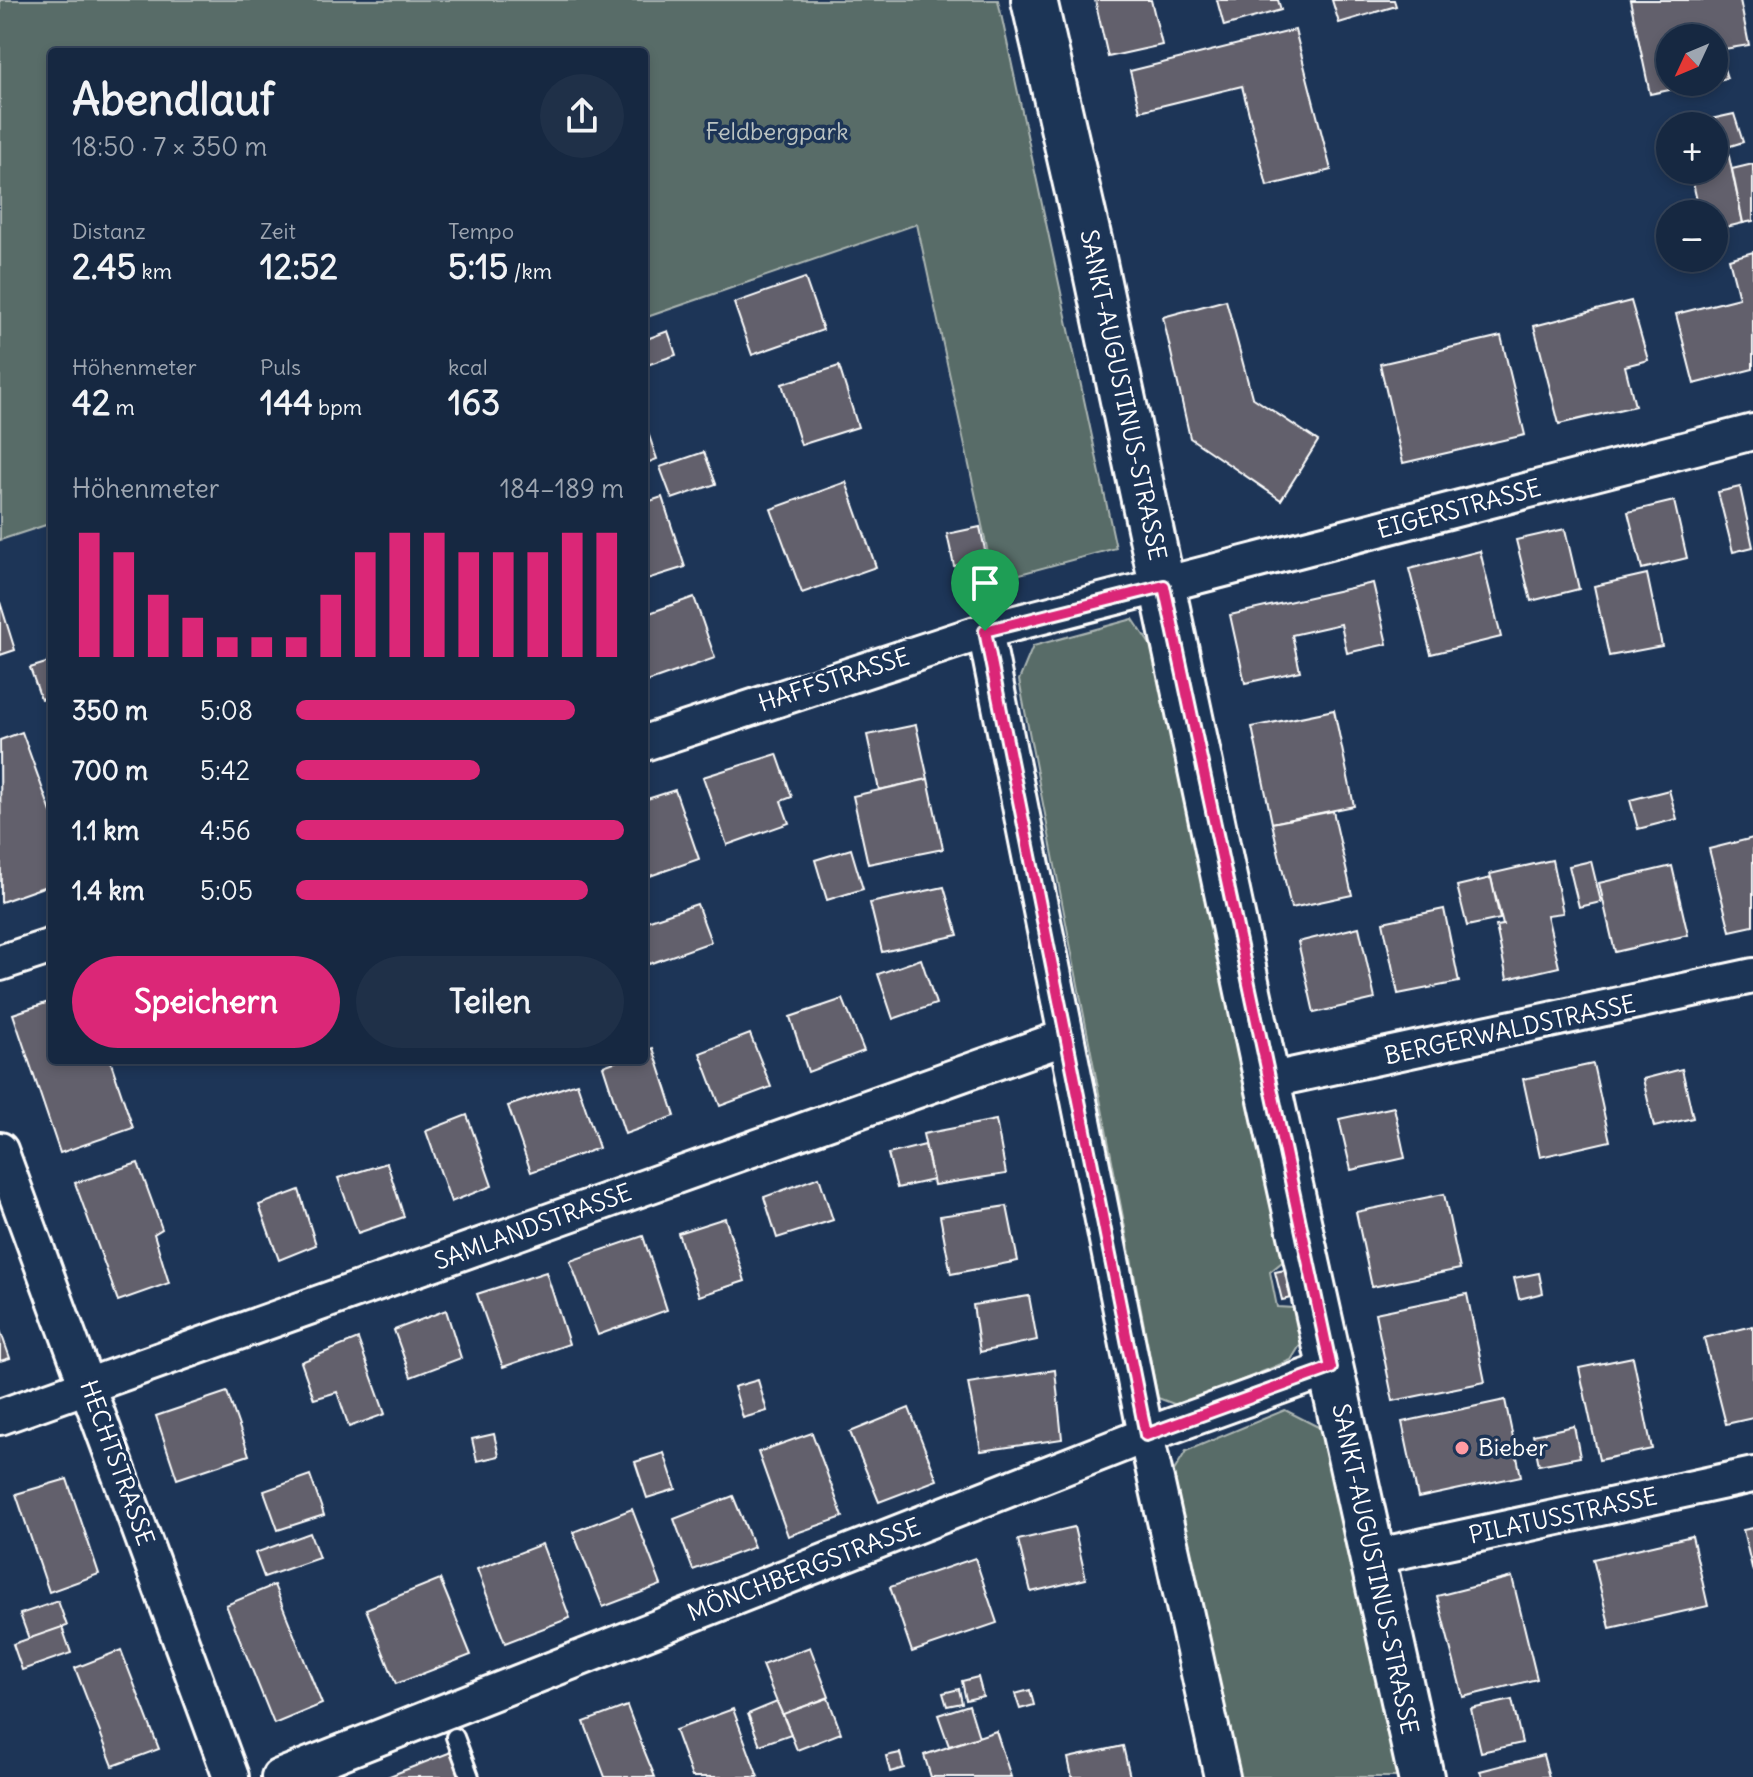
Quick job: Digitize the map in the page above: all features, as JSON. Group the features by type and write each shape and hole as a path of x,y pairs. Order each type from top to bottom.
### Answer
{"street":[{"name":"SANKT-AUGUSTINUS-STRASSE","path":"1034,0 1064,124 1267,1081 1421,1777"},
{"name":"EIGERSTRASSE","path":"1164,586 1753,432"},
{"name":"HAFFSTRASSE","path":"648,742 985,631 1164,586"},
{"path":"985,631 1146,1435 1222,1777"},
{"path":"0,963 48,947"},
{"name":"BERGERWALDSTRASSE","path":"1267,1081 1753,976"},
{"name":"SAMLANDSTRASSE","path":"0,1417 1066,1037"},
{"name":"HECHTSTRASSE","path":"0,1150 231,1777"},
{"name":"MÖNCHBERGSTRASSE","path":"279,1777 1146,1435 1331,1368"},
{"name":"PILATUSSTRASSE","path":"1373,1557 1753,1475"}],"lane":[{"path":"455,1737 470,1777"}],"green space":[{"name":"Feldbergpark","path":"0,0 998,0 1116,548 994,581 917,224 648,317 648,48 48,48 48,524 0,540"},
{"path":"1133,619 1153,649 1287,1258 1270,1272 1277,1307 1294,1308 1302,1342 1291,1360 1179,1406 1158,1398 1019,680 1033,646"},
{"path":"1285,1410 1328,1432 1404,1777 1239,1777 1172,1474 1186,1451"}],"building":[{"path":"1095,0 1151,0 1162,45 1108,57"},
{"path":"1217,0 1278,0 1281,10 1224,26"},
{"path":"1332,0 1394,0 1396,6 1339,23"},
{"path":"1630,0 1740,0 1749,45 1728,48 1728,24 1656,24 1656,93 1650,94"},
{"path":"1295,30 1331,170 1267,186 1242,86 1140,111 1130,71"},
{"path":"1734,114 1743,142 1728,147 1728,115"},
{"path":"1728,152 1743,223 1728,227 1728,200 1697,200 1693,184 1728,184"},
{"path":"1753,164 1753,221 1743,223 1732,169"},
{"path":"1753,252 1753,369 1694,384 1676,314 1739,298 1729,259"},
{"path":"805,278 823,330 752,355 734,303"},
{"path":"1226,300 1252,397 1318,441 1281,500 1190,438 1163,317"},
{"path":"1631,301 1648,360 1625,366 1635,406 1559,424 1534,326"},
{"path":"668,331 676,355 648,365 648,338"},
{"path":"1501,336 1525,435 1403,463 1380,364"},
{"path":"839,366 858,427 801,445 782,384"},
{"path":"648,433 657,459 648,462"},
{"path":"704,452 716,484 672,499 660,467"},
{"path":"846,482 876,567 802,593 771,509"},
{"path":"1740,487 1753,547 1733,552 1718,492"},
{"path":"662,497 685,567 648,579 648,502"},
{"path":"1674,501 1687,558 1642,569 1628,512"},
{"path":"980,527 987,559 954,566 947,534"},
{"path":"1565,529 1579,589 1531,601 1516,540"},
{"path":"1480,551 1501,637 1431,654 1409,569"},
{"path":"1647,574 1662,646 1609,656 1594,586"},
{"path":"1373,583 1387,644 1347,653 1341,624 1292,635 1300,671 1245,683 1230,615"},
{"path":"694,597 715,658 648,682 648,614"},
{"path":"0,602 15,650 0,655"},
{"path":"48,662 48,697 41,699 30,668"},
{"path":"1334,710 1354,806 1272,823 1252,727"},
{"path":"916,725 928,779 879,790 867,735"},
{"path":"22,732 48,804 48,885 1,902 0,740"},
{"path":"777,754 792,797 781,801 789,823 727,845 703,777"},
{"path":"928,779 943,849 868,864 853,796"},
{"path":"675,790 699,859 648,877 648,799"},
{"path":"1669,790 1677,819 1638,829 1630,800"},
{"path":"1333,811 1352,895 1291,908 1272,823"},
{"path":"1753,838 1753,926 1730,931 1709,849"},
{"path":"851,849 863,889 827,900 815,860"},
{"path":"1552,860 1563,913 1547,915 1559,967 1507,979 1496,926 1503,925 1490,874"},
{"path":"1591,861 1601,902 1579,907 1569,866"},
{"path":"1672,866 1688,935 1615,952 1599,883"},
{"path":"1491,878 1500,919 1467,926 1457,886"},
{"path":"944,887 958,935 882,952 870,903"},
{"path":"697,904 711,942 649,964 648,921"},
{"path":"1444,909 1459,982 1398,994 1383,922"},
{"path":"1359,927 1375,999 1314,1013 1298,942"},
{"path":"921,959 936,1004 893,1019 878,974"},
{"path":"843,999 864,1051 808,1072 790,1017"},
{"path":"48,1002 48,1064 111,1064 133,1128 60,1153 13,1014"},
{"path":"750,1034 771,1087 720,1106 700,1053"},
{"path":"653,1048 675,1116 625,1134 603,1066 648,1064 648,1050"},
{"path":"1593,1064 1610,1141 1540,1157 1523,1079"},
{"path":"1682,1069 1693,1118 1654,1127 1643,1079"},
{"path":"577,1083 599,1148 531,1172 508,1106"},
{"path":"1394,1107 1405,1158 1351,1170 1339,1119"},
{"path":"467,1115 492,1186 451,1202 426,1131"},
{"path":"996,1120 1006,1174 934,1185 923,1134"},
{"path":"925,1145 933,1180 897,1188 888,1154"},
{"path":"138,1163 162,1229 154,1234 169,1283 118,1301 75,1183"},
{"path":"387,1163 404,1217 358,1233 338,1178"},
{"path":"819,1177 833,1220 777,1238 764,1197"},
{"path":"299,1190 316,1245 279,1260 259,1205"},
{"path":"1444,1194 1460,1269 1372,1287 1356,1212"},
{"path":"1007,1206 1018,1261 951,1274 940,1216"},
{"path":"725,1218 745,1281 699,1296 678,1233"},
{"path":"643,1236 667,1310 598,1335 570,1261"},
{"path":"1285,1270 1291,1298 1282,1300 1275,1272"},
{"path":"546,1272 569,1344 503,1367 477,1294"},
{"path":"1539,1273 1543,1293 1519,1299 1514,1278"},
{"path":"1467,1294 1485,1382 1393,1401 1375,1313"},
{"path":"1029,1296 1037,1340 980,1352 973,1305"},
{"path":"446,1310 461,1358 411,1377 394,1330"},
{"path":"1753,1326 1753,1418 1726,1424 1704,1338"},
{"path":"0,1330 10,1358 0,1361"},
{"path":"358,1339 385,1414 349,1427 337,1392 314,1399 301,1362"},
{"path":"1633,1357 1652,1449 1599,1460 1579,1368"},
{"path":"1055,1370 1062,1439 981,1451 968,1383"},
{"path":"758,1380 767,1411 743,1418 734,1387"},
{"path":"227,1392 249,1455 177,1479 156,1416"},
{"path":"1505,1400 1521,1476 1418,1498 1402,1422"},
{"path":"909,1408 937,1480 879,1502 850,1432"},
{"path":"1574,1426 1580,1457 1539,1465 1533,1435"},
{"path":"812,1433 843,1517 788,1536 758,1452"},
{"path":"494,1434 499,1456 477,1461 472,1439"},
{"path":"664,1453 676,1489 647,1498 635,1462"},
{"path":"310,1475 324,1515 278,1530 264,1491"},
{"path":"67,1479 99,1574 49,1592 16,1494"},
{"path":"733,1496 754,1547 693,1570 674,1519"},
{"path":"632,1509 661,1585 603,1607 573,1532"},
{"path":"1074,1527 1086,1579 1031,1592 1018,1540"},
{"path":"1753,1528 1753,1572 1743,1530"},
{"path":"310,1533 319,1558 264,1577 255,1553"},
{"path":"1692,1536 1708,1606 1610,1628 1593,1559"},
{"path":"542,1544 570,1618 505,1643 477,1569"},
{"path":"975,1558 997,1623 912,1652 890,1587"},
{"path":"1512,1577 1537,1679 1463,1697 1437,1596"},
{"path":"440,1579 471,1655 396,1684 366,1609"},
{"path":"274,1585 322,1704 274,1724 226,1605"},
{"path":"58,1601 67,1626 29,1639 20,1614"},
{"path":"62,1627 71,1653 22,1670 13,1644"},
{"path":"810,1647 829,1697 782,1715 762,1665"},
{"path":"121,1650 159,1749 113,1766 75,1668"},
{"path":"978,1677 983,1696 966,1700 962,1681"},
{"path":"959,1689 962,1703 947,1706 943,1693"},
{"path":"1030,1690 1034,1705 1020,1709 1015,1694"},
{"path":"828,1698 841,1733 797,1750 783,1714"},
{"path":"1512,1700 1522,1743 1481,1752 1471,1709"},
{"path":"777,1702 791,1734 760,1745 748,1714"},
{"path":"969,1705 979,1737 949,1746 938,1715"},
{"path":"627,1706 655,1777 605,1777 584,1722"},
{"path":"733,1709 758,1777 692,1777 675,1730"},
{"path":"996,1731 1011,1777 931,1777 924,1755"},
{"path":"1123,1746 1130,1777 1072,1777 1068,1758"},
{"path":"451,1752 460,1777 387,1777"},
{"path":"900,1753 904,1768 890,1772 886,1756"},
{"path":"1543,1755 1549,1777 1482,1777 1480,1771"}],"place":[{"name":"Bieber","path":"1462,1448"}],"route":[{"path":"1164,586 1267,1081 1331,1368 1146,1435 994,678 985,631 1164,586"}]}
